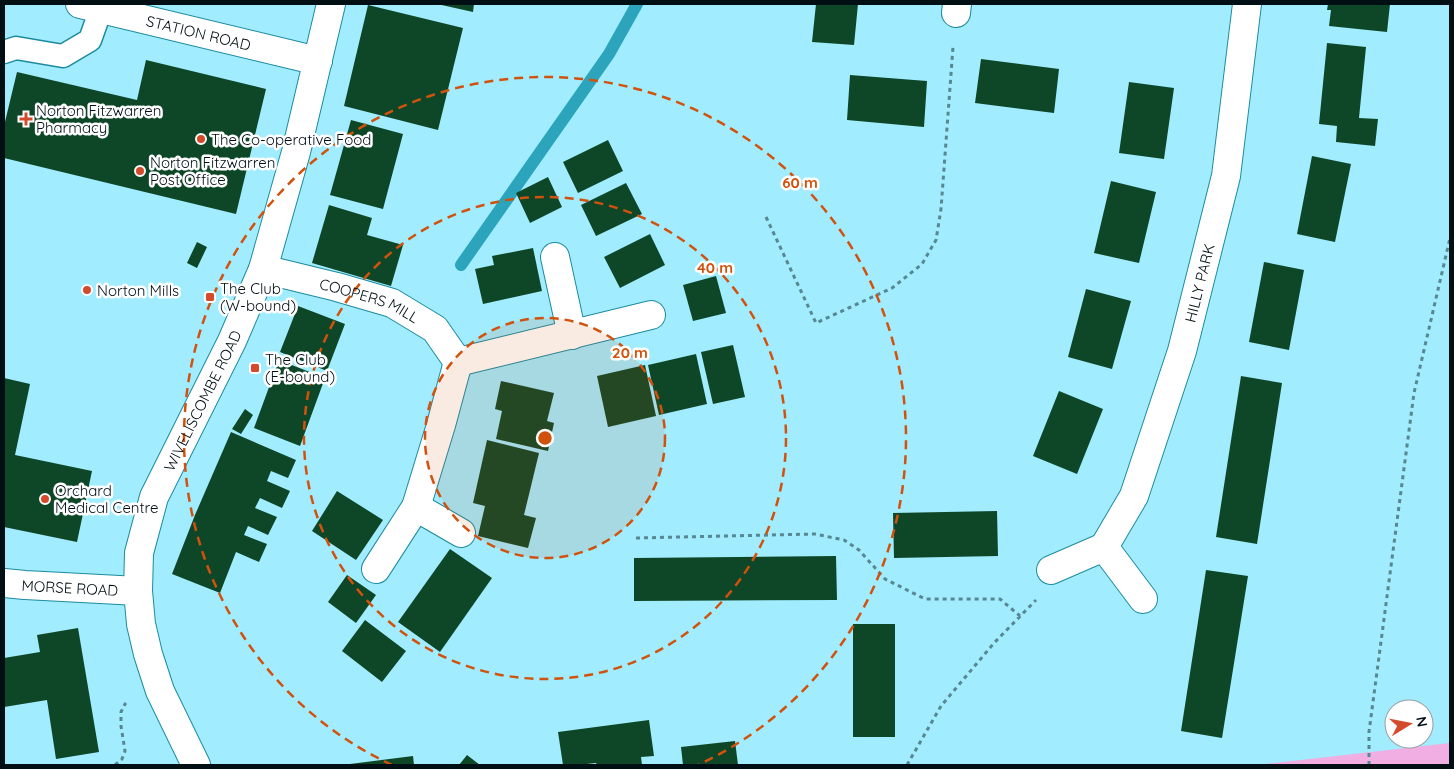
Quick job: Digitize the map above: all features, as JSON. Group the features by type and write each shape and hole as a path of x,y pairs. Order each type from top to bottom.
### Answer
{"street":[{"name":"WIVELISCOMBE ROAD","path":"196,765 160,691 148,654 141,624 138,591 139,553 154,497 232,341 263,269 296,152 332,4"},
{"name":"HILLY PARK","path":"1104,547 1134,496 1182,351 1226,176 1247,4"},
{"name":"STATION ROAD","path":"90,6 318,61"},
{"path":"556,257 572,335"},
{"name":"COOPERS MILL","path":"263,269 392,303 435,329 458,362"},
{"path":"376,569 416,507 458,362 651,315"},
{"path":"416,507 461,533"},
{"path":"1051,570 1104,547 1143,599"},
{"name":"MORSE ROAD","path":"4,583 138,591"}],"lane":[{"path":"4,52 16,48 63,56 90,40 90,6"}],"path":[{"path":"766,217 816,323 892,288 922,264 936,240 941,209 956,9"},
{"path":"1369,765 1369,732 1414,393 1450,238"},
{"path":"636,538 815,534 844,540 859,550 885,579 925,598 1000,600 1020,616"},
{"path":"907,765 941,706 994,642 1035,601 1051,570"},
{"path":"115,765 122,759 125,751 121,712 125,704 160,691"}],"shaded area":[{"path":"1450,743 1450,765 1256,765 1397,749 1434,749 1434,745"}],"building":[{"path":"437,4 474,4 473,12"},
{"path":"816,4 858,4 854,45 812,42"},
{"path":"1328,4 1390,4 1387,32 1329,26 1331,10 1327,10"},
{"path":"368,5 463,28 438,130 344,106"},
{"path":"1327,43 1366,47 1359,118 1378,119 1375,146 1336,142 1337,126 1319,124"},
{"path":"981,59 1059,69 1054,113 975,103"},
{"path":"146,60 266,89 236,214 4,158 4,126 17,72 137,100"},
{"path":"850,75 927,81 924,127 847,120"},
{"path":"1129,82 1174,88 1164,159 1119,153"},
{"path":"351,120 403,134 383,209 330,195"},
{"path":"608,140 623,171 578,193 563,162"},
{"path":"1312,156 1351,164 1335,242 1297,234"},
{"path":"548,177 562,207 530,223 516,193"},
{"path":"1111,181 1156,192 1139,263 1094,253"},
{"path":"626,183 642,214 596,236 581,205"},
{"path":"329,205 372,218 367,235 403,245 391,286 312,263"},
{"path":"650,234 665,265 620,288 604,257"},
{"path":"197,242 207,247 197,268 187,263"},
{"path":"533,248 542,291 483,304 475,269 494,265 492,256"},
{"path":"1264,262 1304,270 1289,350 1249,342"},
{"path":"716,276 726,313 693,321 683,285"},
{"path":"1086,289 1131,301 1112,369 1068,357"},
{"path":"298,306 345,324 327,371 280,352"},
{"path":"733,345 745,397 713,404 701,352"},
{"path":"696,354 707,404 659,415 648,365"},
{"path":"279,360 325,378 300,446 254,428"},
{"path":"645,365 656,416 608,427 597,376"},
{"path":"1241,376 1282,383 1257,544 1216,537"},
{"name":"Orchard Medical Centre","path":"4,378 30,384 15,455 92,471 77,542 4,527"},
{"path":"501,381 554,393 547,421 554,423 548,451 496,439 502,411 495,409"},
{"path":"1059,391 1103,409 1077,474 1033,456"},
{"path":"245,409 253,415 241,434 232,429"},
{"path":"231,432 296,460 288,478 271,471 267,481 290,491 282,508 260,498 255,508 277,517 268,535 248,526 244,535 267,544 259,562 236,552 220,593 172,574"},
{"path":"487,440 539,453 524,515 536,518 528,548 478,536 485,506 473,503"},
{"path":"337,491 383,520 356,560 312,531"},
{"path":"997,511 998,556 894,558 893,513"},
{"path":"450,549 492,578 440,652 398,622"},
{"path":"836,556 837,600 634,601 634,558"},
{"path":"1206,570 1248,576 1222,738 1181,731"},
{"path":"347,575 376,595 356,623 328,602"},
{"path":"365,620 406,651 382,682 342,651"},
{"path":"853,624 895,624 895,737 853,737"},
{"path":"78,628 99,752 56,759 47,700 4,707 4,658 40,652 37,635"},
{"path":"649,720 654,756 641,757 642,765 597,765 596,763 563,765 558,732"},
{"path":"735,741 738,765 683,765 681,747"},
{"path":"467,755 480,765 459,765"},
{"path":"413,756 414,765 350,764"}],"waterway":[{"path":"461,265 609,54 637,4"}],"place":[{"name":"Norton Fitzwarren Pharmacy","path":"26,119"},
{"name":"The Co-operative Food","path":"201,139"},
{"name":"Norton Fitzwarren Post Office","path":"140,171"},
{"name":"Norton Mills","path":"87,290"},
{"name":"The Club (W-bound)","path":"210,297"},
{"name":"The Club (E-bound)","path":"255,368"},
{"name":"Orchard Medical Centre","path":"45,499"}]}
